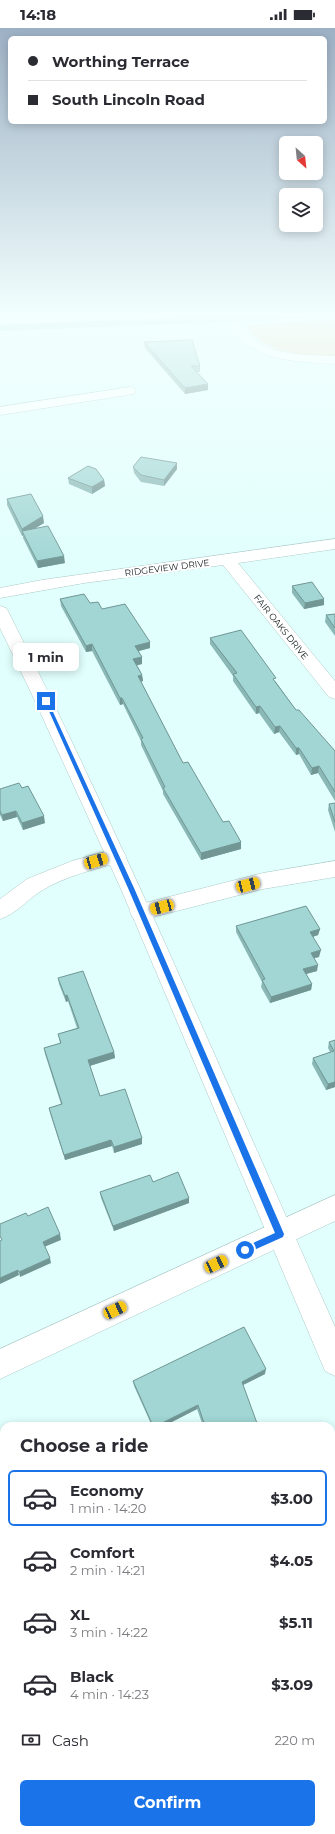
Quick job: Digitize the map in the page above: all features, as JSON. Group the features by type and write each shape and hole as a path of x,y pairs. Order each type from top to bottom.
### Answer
{"street":[{"path":"0,412 79,399"},
{"name":"RIDGEVIEW DRIVE","path":"0,593 147,569 228,561 335,544"},
{"name":"FAIR OAKS DRIVE","path":"228,561 335,693"},
{"path":"0,611 46,701 116,856 335,1361"},
{"path":"0,911 34,886 79,866 116,856"},
{"path":"141,912 263,881 335,869"},
{"path":"0,1364 335,1208"}],"building":[{"path":"141,457 177,463 164,480 141,475 133,467"},
{"path":"88,466 96,469 104,480 92,487 68,478"},
{"path":"31,494 43,516 22,529 7,499"},
{"path":"48,526 64,556 37,561 22,531"},
{"path":"312,582 324,599 305,603 292,586"},
{"path":"84,594 90,603 98,602 102,609 125,604 150,642 135,646 142,657 133,659 142,675 138,676 183,763 188,762 223,822 229,821 241,842 201,853 163,788 165,787 141,739 143,738 122,698 120,698 92,644 86,646 60,599"},
{"path":"335,614 335,628 326,615"},
{"path":"241,630 276,678 273,679 296,710 299,710 335,751 335,792 319,766 312,768 299,748 296,748 280,726 275,727 260,706 256,707 233,674 237,673 210,638"},
{"path":"19,783 22,788 28,786 44,816 22,823 16,811 2,815 0,811 0,789"},
{"path":"335,803 335,822 329,804"},
{"path":"306,906 320,929 310,932 321,950 311,953 318,965 303,969 312,984 271,997 262,980 265,979 236,926"},
{"path":"83,971 114,1052 88,1060 100,1096 125,1089 142,1138 114,1147 111,1140 64,1155 49,1108 62,1104 44,1048 61,1043 58,1034 79,1028 67,995 65,996 58,978"},
{"path":"335,1040 335,1082 328,1084 313,1058 334,1051 329,1042"},
{"path":"178,1172 189,1198 113,1226 100,1192 150,1175 153,1182"},
{"path":"48,1207 60,1234 43,1242 50,1258 19,1272 18,1270 0,1278 0,1241 2,1240 0,1236 0,1224 26,1213 28,1216"},
{"path":"244,1327 266,1369 242,1382 257,1422 204,1422 198,1405 164,1422 151,1422 133,1381"}],"route":[{"path":"46,701 131,888 280,1234 245,1250"}]}
